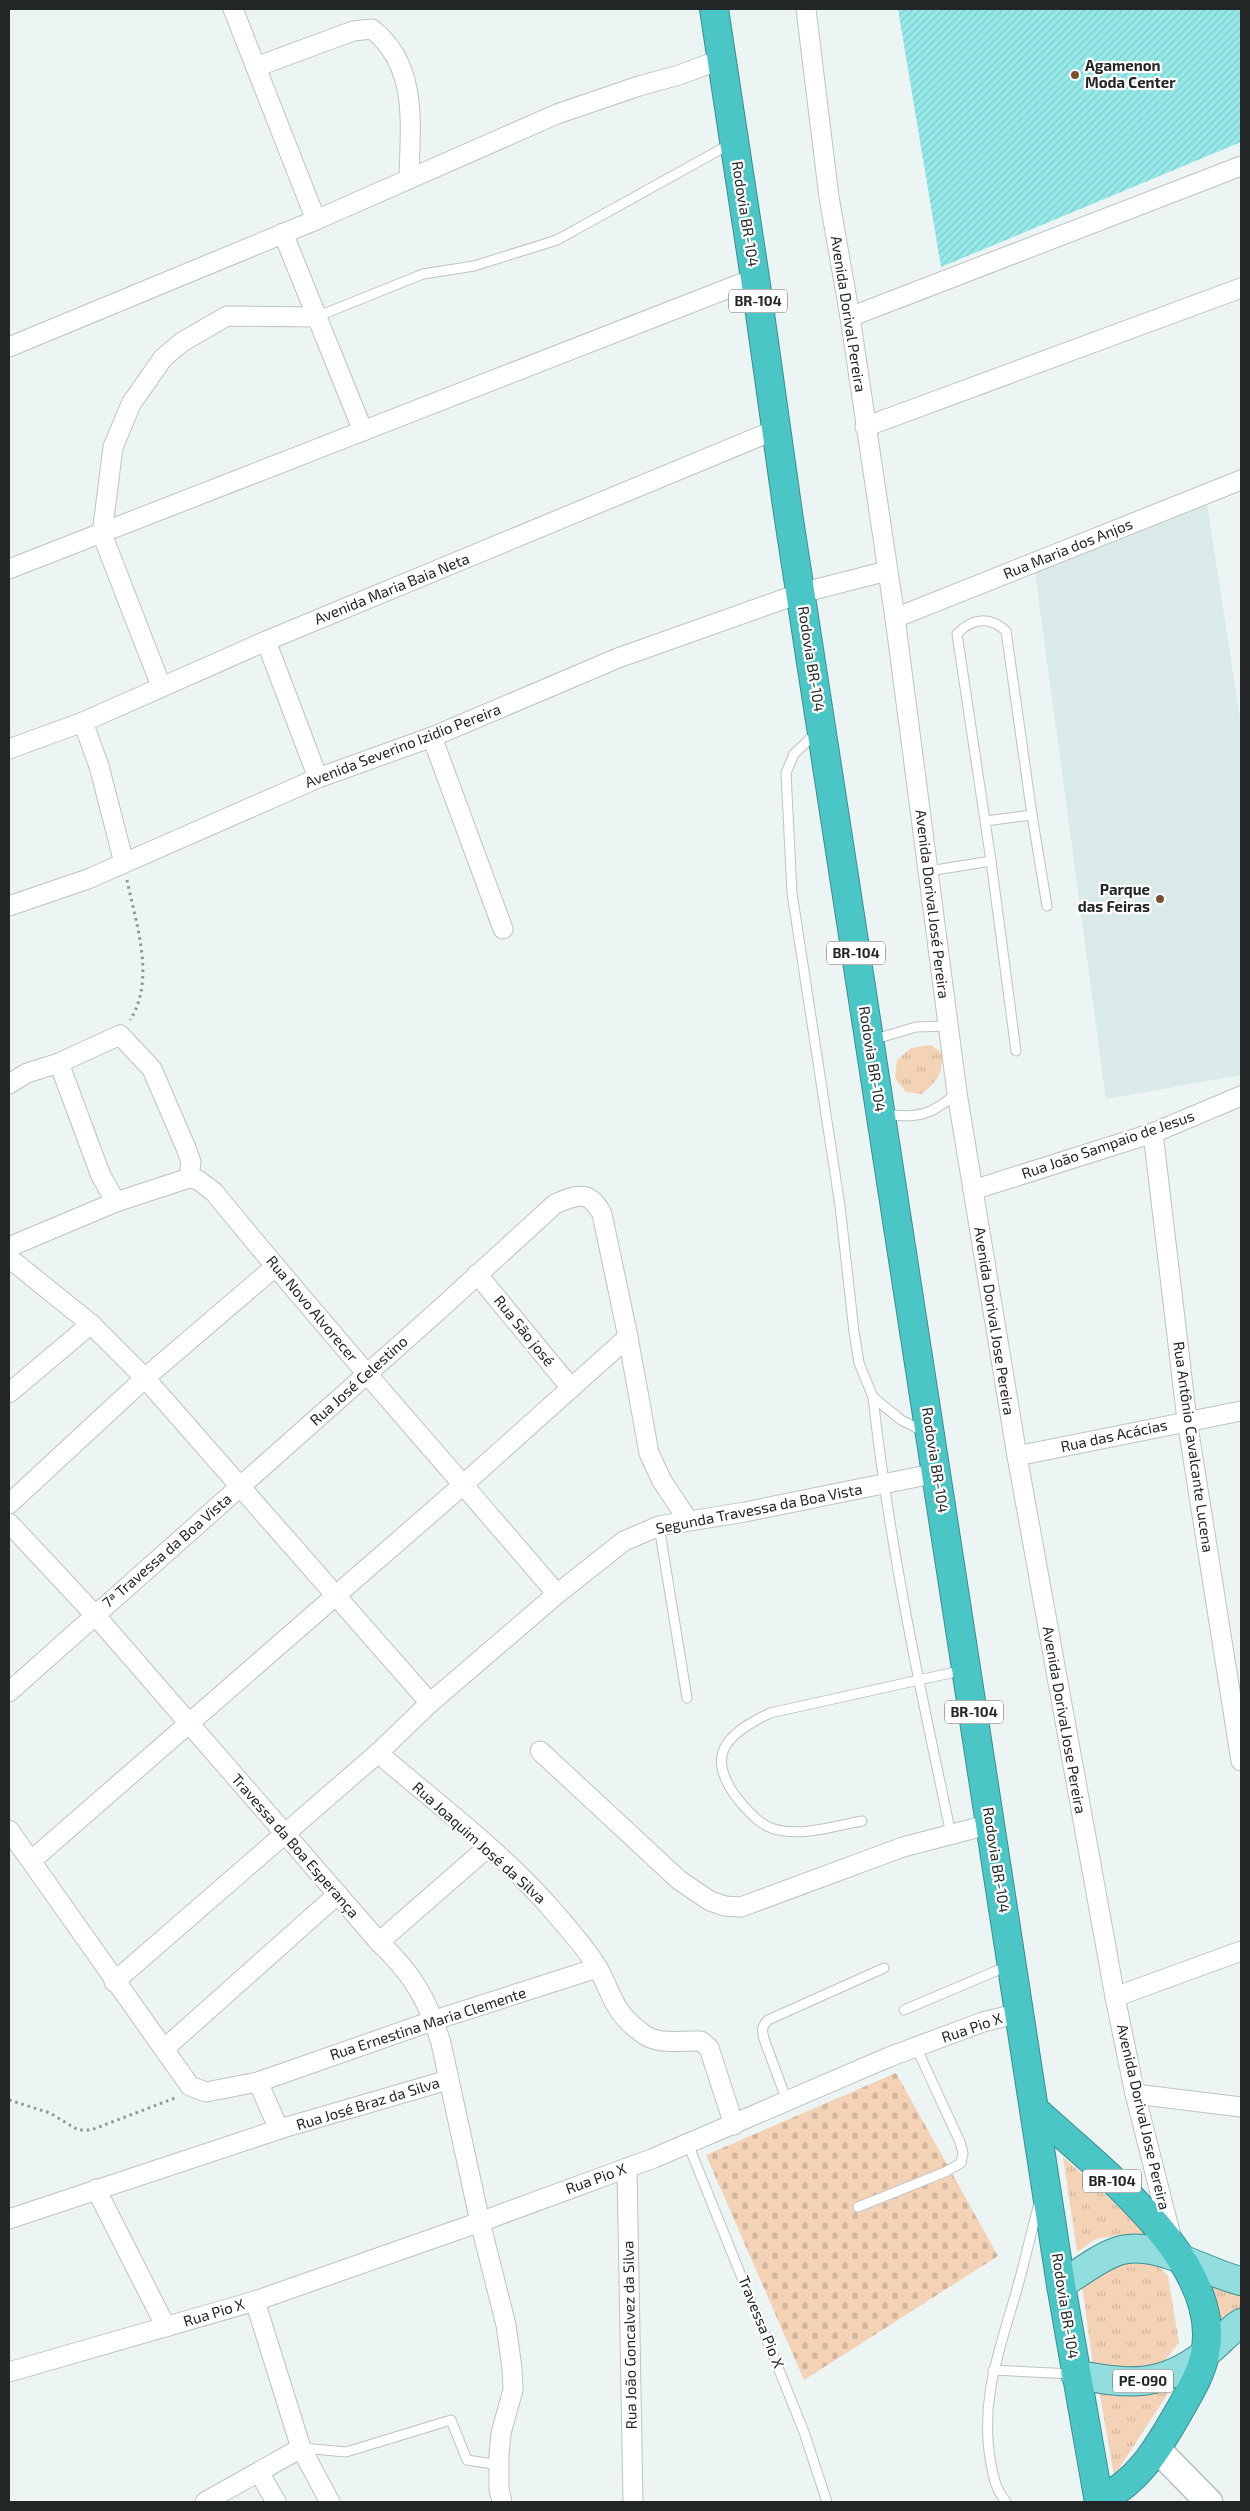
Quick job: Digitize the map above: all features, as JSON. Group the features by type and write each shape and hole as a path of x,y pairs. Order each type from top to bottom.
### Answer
{"highway":[{"name":"Rodovia BR-104","path":"714,9 755,278 775,430 1012,1964 1035,2110 1046,2177 1061,2285 1075,2374 1100,2502 1126,2486 1157,2449 1190,2392 1206,2354 1206,2319 1196,2286 1178,2253 1131,2199 1035,2110"}],"main road":[{"path":"1061,2285 1089,2266 1119,2251 1178,2253 1228,2278 1241,2281"},
{"name":"PE-090","path":"1075,2374 1114,2382 1141,2382 1163,2377 1206,2354 1240,2325"}],"street":[{"path":"232,9 316,220"},
{"name":"Avenida Dorival Pereira","path":"806,9 829,197 850,318 895,618"},
{"path":"256,67 352,31 372,29 393,48 401,67 410,102 410,179"},
{"path":"9,347 316,220 558,114 722,59"},
{"path":"850,318 1241,166"},
{"path":"283,233 315,318 363,431"},
{"path":"9,569 755,278"},
{"path":"865,427 1241,288"},
{"path":"161,686 102,534 114,447 131,404 163,358 182,342 227,316 315,318"},
{"name":"Avenida Maria Baia Neta","path":"9,749 83,722 266,641 775,430"},
{"name":"Rua Maria dos Anjos","path":"895,618 1241,480"},
{"name":"Avenida Severino Izidio Pereira","path":"9,906 88,879 318,778 432,737 618,658 801,593 887,571"},
{"name":"Avenida Dorival José Pereira","path":"895,618 956,1093 973,1190"},
{"path":"266,641 318,778"},
{"path":"83,722 99,766 124,863"},
{"path":"432,737 503,929"},
{"path":"9,1084 28,1073 59,1063 120,1036 152,1069 186,1148 190,1162 189,1178 116,1202 9,1247"},
{"path":"59,1063 101,1176 116,1202"},
{"name":"Rua João Sampaio de Jesus","path":"973,1190 1153,1133 1241,1096"},
{"name":"Rua Antônio Cavalcante Lucena","path":"1153,1133 1187,1420 1241,1761"},
{"name":"Rua Novo Alvorecer","path":"189,1178 198,1180 214,1192 366,1374 464,1484 556,1594"},
{"name":"Avenida Dorival Jose Pereira","path":"973,1190 1016,1456 1115,1997 1135,2094 1178,2253"},
{"name":"Rua José Celestino","path":"240,1487 555,1204 582,1195 597,1203 602,1214 628,1337 649,1453 662,1481 688,1520"},
{"path":"9,1258 91,1324 145,1378 334,1596 430,1703"},
{"path":"9,1504 145,1378 276,1266"},
{"name":"Rua São josé","path":"477,1274 571,1388"},
{"path":"9,1393 91,1324"},
{"path":"32,1860 464,1484 628,1337"},
{"name":"Rua das Acácias","path":"1016,1456 1187,1420 1241,1411"},
{"name":"Segunda Travessa da Boa Vista","path":"114,1982 378,1753 430,1703 556,1594 624,1541 660,1526 745,1512 937,1473"},
{"name":"7ª Travessa da Boa Vista","path":"9,1692 240,1487"},
{"name":"Travessa da Boa Esperança","path":"9,1523 95,1615 379,1942 403,1964 424,1996 435,2020 480,2222 506,2325 513,2390 501,2433 499,2465 502,2502"},
{"path":"540,1751 679,1880 710,1901 725,1906 741,1907 903,1847 991,1824"},
{"name":"Rua Joaquim José da Silva","path":"378,1753 488,1847 547,1904 597,1968 612,2002 629,2024 644,2035 660,2042 701,2041 709,2048 734,2125"},
{"path":"9,1830 32,1860 114,1982 190,2086 196,2090"},
{"path":"379,1942 488,1847"},
{"path":"164,2049 338,1894"},
{"path":"1115,1997 1241,1952"},
{"name":"Rua Ernestina Maria Clemente","path":"196,2090 216,2091 258,2082 435,2020 597,1968"},
{"name":"Rua Pio X","path":"9,2372 255,2301 480,2222 688,2144 916,2047 983,2022 1020,2013"},
{"name":"Rua José Braz da Silva","path":"258,2082 277,2125 283,2128 448,2080"},
{"path":"1135,2094 1241,2107"},
{"path":"9,2219 283,2128"},
{"name":"Rua João Goncalvez da Silva","path":"627,2168 633,2502"},
{"path":"96,2189 166,2327"},
{"path":"255,2301 301,2448 330,2502"},
{"path":"205,2502 301,2448"},
{"path":"1157,2449 1206,2501"},
{"path":"260,2472 276,2502"}],"lane":[{"path":"315,318 423,274 474,266 557,240 734,142"},
{"path":"1016,1051 991,860 957,634 973,622 987,620 998,623 1006,631 1047,906"},
{"path":"821,729 794,754 786,773 792,893 840,1206 859,1363 873,1397 882,1484 919,1680 951,1834"},
{"path":"985,821 1032,815"},
{"path":"929,871 991,860"},
{"path":"870,1041 916,1027 947,1026"},
{"path":"881,1113 899,1116 922,1115 940,1108 956,1093"},
{"path":"873,1397 901,1420 931,1436"},
{"path":"660,1526 686,1698"},
{"path":"862,1821 790,1832 772,1828 754,1818 736,1796 724,1777 723,1749 744,1726 770,1714 967,1670"},
{"path":"904,2010 1012,1964"},
{"path":"787,2102 764,2039 763,2025 768,2020 884,1968"},
{"path":"858,2208 945,2172 961,2163 963,2153 960,2142 916,2047"},
{"name":"Travessa Pio X","path":"688,2144 804,2432 827,2502"},
{"path":"1006,2502 997,2492 989,2452 987,2404 993,2370 1046,2177"},
{"path":"993,2370 1075,2374"},
{"path":"301,2448 346,2452 451,2420 466,2460 499,2465"}],"path":[{"path":"120,1036 136,1011 144,977 124,863"},
{"path":"9,2100 50,2113 78,2130 91,2130 196,2090"}],"shaded area":[{"name":"Parque das Feiras","path":"1207,505 1241,724 1241,1075 1106,1099 1035,572"}],"green space":[{"path":"931,1045 942,1053 938,1076 922,1094 906,1092 895,1078 897,1060 911,1048"},
{"path":"896,2073 998,2256 804,2380 706,2155"},
{"path":"1063,2157 1160,2244 1144,2242 1125,2234 1096,2239 1077,2252"},
{"path":"1139,2258 1157,2265 1168,2276 1179,2343 1161,2365 1140,2375 1093,2366 1081,2277"},
{"path":"1197,2273 1241,2287 1241,2315 1218,2333"},
{"path":"1180,2375 1114,2476 1099,2389"}],"building":[{"name":"Agamenon Moda Center","path":"898,9 1241,9 1241,142 941,267"}],"place":[{"name":"Agamenon Moda Center","path":"1075,75"},
{"name":"Parque das Feiras","path":"1160,899"}]}
